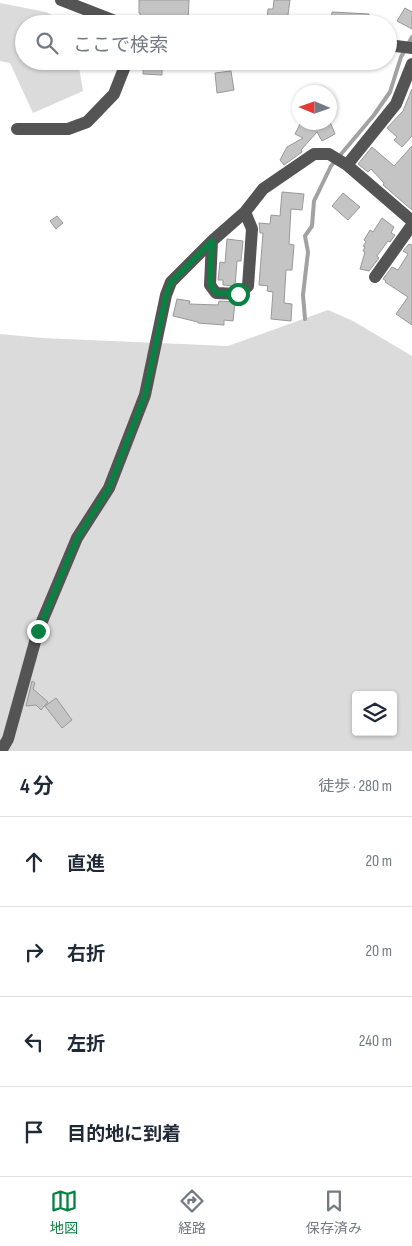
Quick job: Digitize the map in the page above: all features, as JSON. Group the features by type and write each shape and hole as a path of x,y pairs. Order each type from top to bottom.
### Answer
{"street":[{"path":"61,0 100,15"},
{"path":"397,46 412,48"},
{"path":"347,164 396,104 412,64"},
{"path":"17,129 68,129 88,122 114,94 123,70"},
{"path":"1,751 8,739 38,631 77,538 109,488 145,395 166,295 171,282 212,241 245,212 263,189 314,154 329,154 347,164 412,220"},
{"path":"212,241 210,284 216,293 238,294 248,286 252,229 245,212"},
{"path":"375,277 412,225"}],"shaded area":[{"path":"0,3 46,12 52,15 15,15 15,70 80,70 83,91 33,113 10,63 0,61"},
{"path":"328,310 353,321 412,356 412,751 0,751 0,334 42,338 228,346"}],"building":[{"path":"139,0 189,0 188,15 140,15"},
{"path":"274,0 290,0 288,15 267,15 268,9 273,9"},
{"path":"405,8 412,12 412,29 397,21"},
{"path":"332,12 369,14 369,15 332,15"},
{"path":"143,70 162,70 162,75 143,74"},
{"path":"231,71 234,90 217,93 215,73"},
{"path":"412,89 412,136 402,147 394,140 397,137 387,128 403,111"},
{"path":"297,130 333,130 335,134 322,141 317,132 301,150 302,152 284,165 280,160 287,147 303,138 295,134"},
{"path":"412,146 412,210 383,185 384,183 371,169 368,172 358,164 372,147 394,166"},
{"path":"282,192 304,194 302,210 291,209 289,244 294,245 292,270 286,270 284,303 292,304 291,321 271,319 273,292 267,291 268,286 259,285 263,233 260,233 259,223 270,224 271,215 280,216"},
{"path":"343,193 360,207 348,220 332,206"},
{"path":"57,216 63,223 56,229 50,221"},
{"path":"382,218 394,227 391,233 395,235 377,256 379,258 369,271 360,269 365,252 363,251 365,247 363,246 366,242 364,240 370,230 373,232"},
{"path":"227,239 243,241 241,261 237,261 235,286 223,285 223,280 218,280 220,262 225,263"},
{"path":"409,244 412,245 412,325 396,314 408,297 383,279 392,267 398,270 408,254 403,251"},
{"path":"177,299 190,301 189,304 218,305 219,301 235,302 233,321 224,320 224,325 198,323 173,316"},
{"path":"32,681 35,683 33,689 48,702 41,710 36,705 26,706"},
{"path":"56,698 72,720 62,728 45,706"}],"waterway":[{"path":"397,70 401,57 412,37"},
{"path":"305,319 303,295 308,252 305,236 312,226 314,201 331,166 374,115 390,92 397,70"}],"route":[{"path":"38,631 77,538 109,488 145,395 166,295 171,282 212,241 210,284 216,293 238,294"}]}
